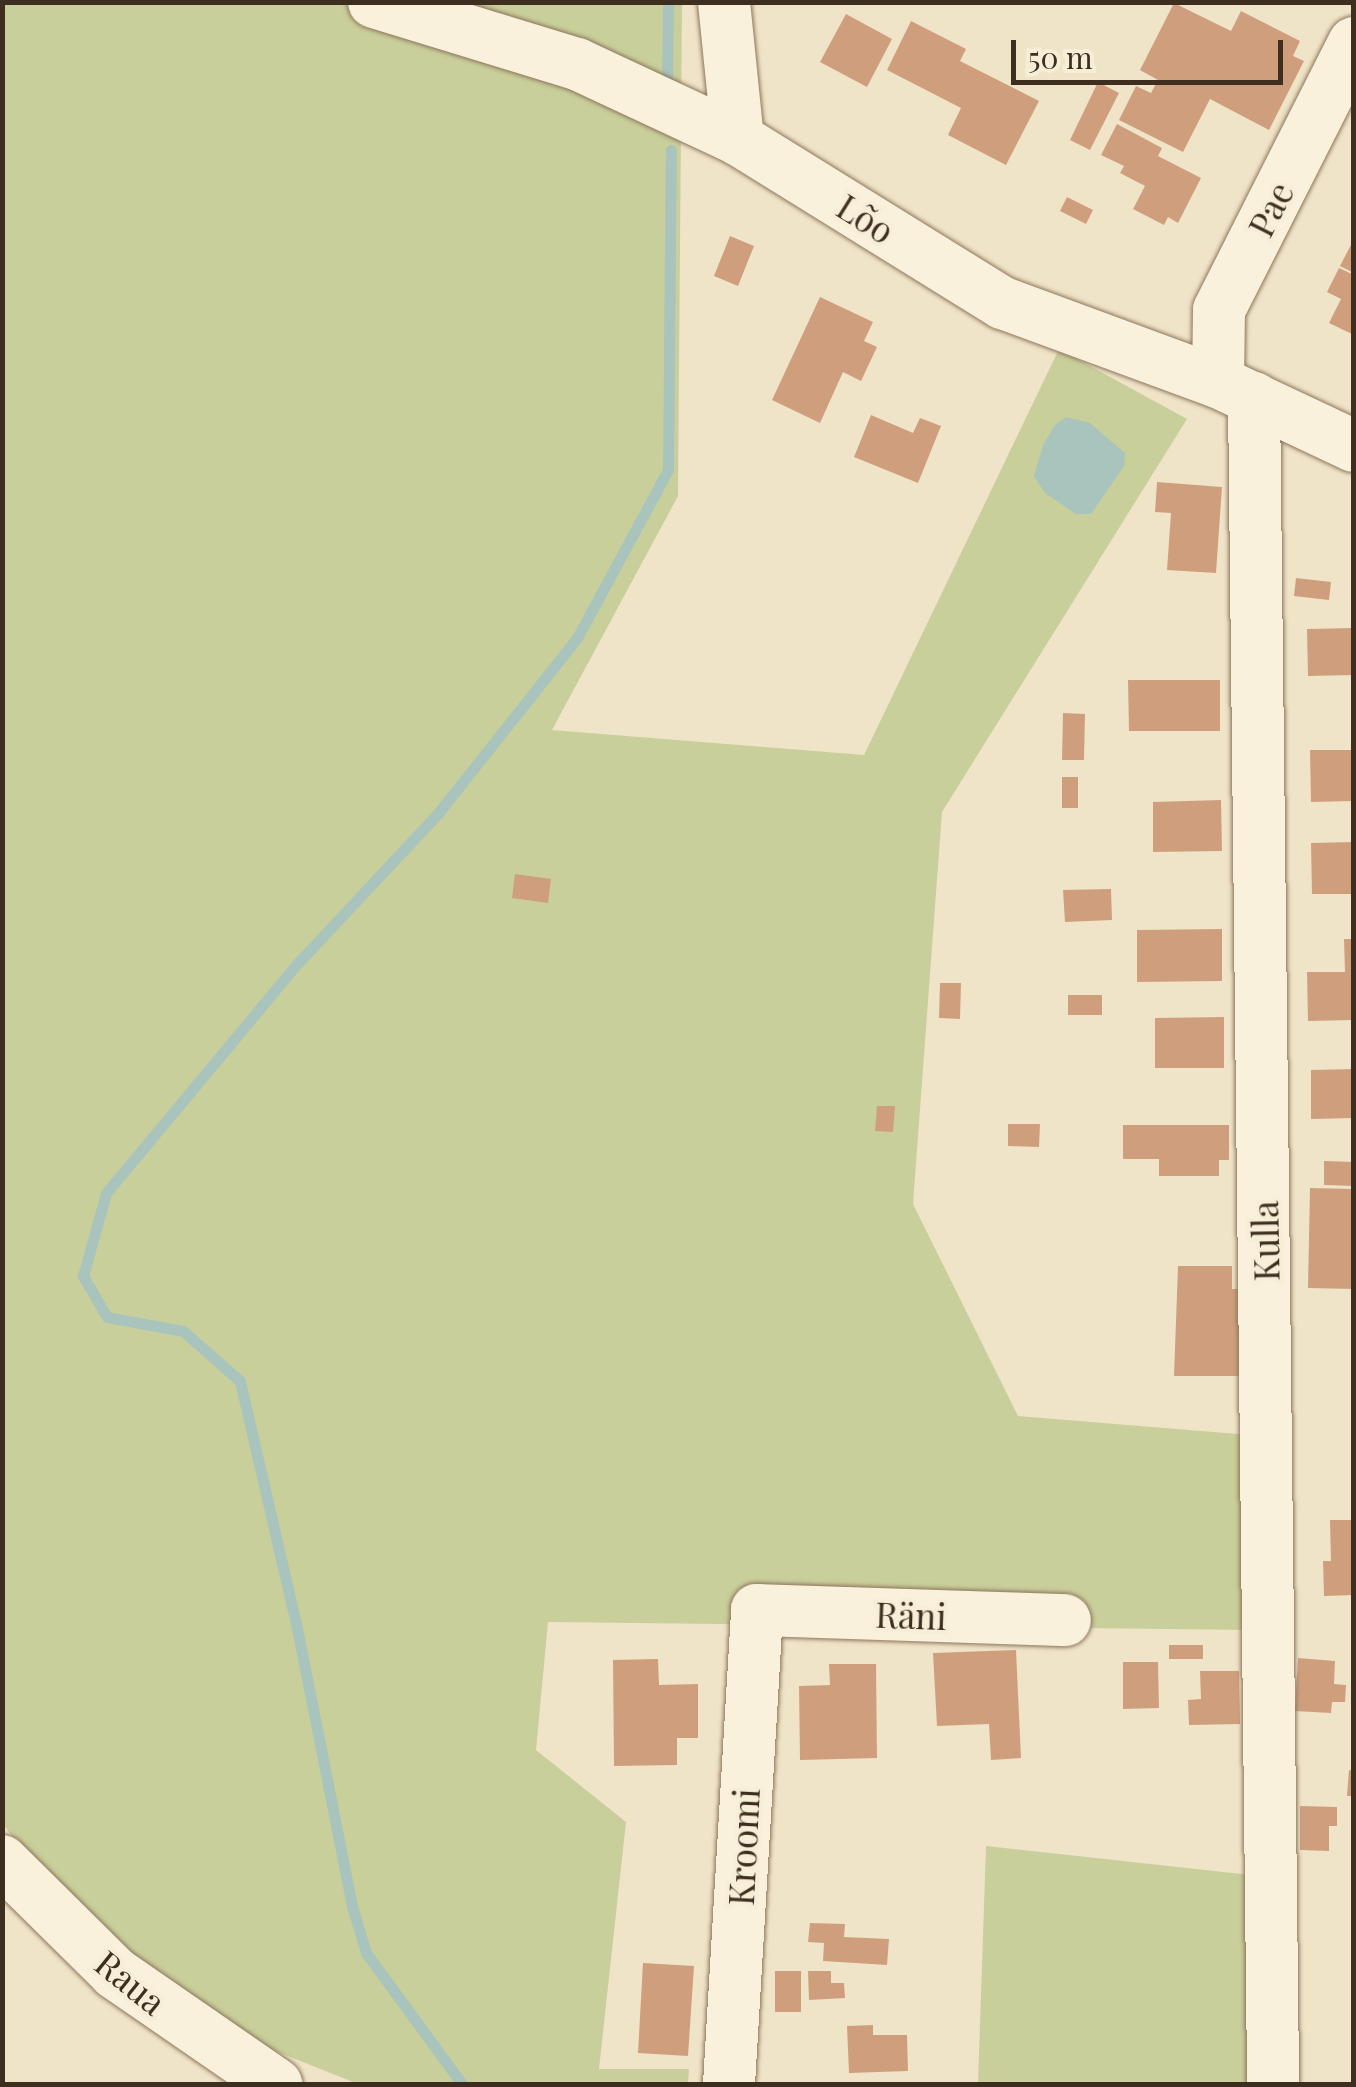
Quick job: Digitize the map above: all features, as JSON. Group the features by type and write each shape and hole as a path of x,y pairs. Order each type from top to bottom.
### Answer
{"street":[{"name":"Lõo","path":"374,2 577,64 738,139 1004,303 1236,390 1354,446"},
{"path":"724,2 738,139"},
{"name":"Pae","path":"1236,390 1219,310 1354,43"},
{"name":"Kulla","path":"1236,390 1273,2084"},
{"name":"Räni","path":"757,1610 1065,1620"},
{"name":"Kroomi","path":"730,2084 757,1610"},
{"name":"Raua","path":"2,1860 116,1973 276,2084"}],"green space":[{"path":"2,3 682,3 678,496 552,730 864,755 1059,349 1187,419 942,812 913,1204 1018,1416 1250,1435 1252,1630 548,1622 536,1750 626,1822 599,2069 689,2069 688,2084 358,2084 243,2038 124,1948 38,1872 3,1824"},
{"path":"986,1846 1269,1877 1273,2084 978,2084"}],"water":[{"path":"1066,417 1090,423 1125,453 1124,466 1091,514 1076,514 1045,493 1034,476 1043,445 1054,426"}],"building":[{"path":"1174,3 1231,31 1241,11 1300,41 1293,56 1304,61 1269,130 1210,99 1183,152 1119,120 1136,86 1151,93 1158,80 1140,70"},
{"path":"846,14 892,39 867,87 820,62"},
{"path":"911,21 966,49 960,61 1039,101 1006,165 948,135 961,108 887,70"},
{"path":"1098,82 1119,93 1090,150 1070,140"},
{"path":"1117,124 1162,148 1158,156 1201,178 1178,223 1168,217 1164,225 1133,209 1145,186 1120,173 1124,166 1101,155"},
{"path":"1067,197 1093,210 1086,224 1060,211"},
{"path":"730,236 754,246 738,286 714,276"},
{"path":"1354,239 1354,273 1340,266"},
{"path":"1339,268 1354,275 1354,335 1329,323 1341,299 1327,292"},
{"path":"820,297 873,322 864,341 877,347 861,381 843,372 820,423 772,400"},
{"path":"871,415 913,433 920,418 941,426 918,483 854,457"},
{"path":"1157,482 1222,487 1216,573 1167,570 1171,513 1155,512"},
{"path":"1296,578 1331,582 1329,600 1294,596"},
{"path":"1354,628 1354,675 1308,676 1307,629"},
{"path":"1128,680 1220,680 1220,731 1129,731"},
{"path":"1063,713 1085,714 1084,760 1062,760"},
{"path":"1310,750 1354,750 1354,801 1311,802"},
{"path":"1062,777 1078,777 1078,808 1062,808"},
{"path":"1221,800 1222,851 1153,852 1153,802"},
{"path":"1354,842 1354,894 1312,894 1311,843"},
{"path":"515,874 551,879 548,903 512,898"},
{"path":"1111,889 1112,920 1065,922 1063,890"},
{"path":"1222,929 1222,981 1137,982 1137,930"},
{"path":"1344,939 1354,939 1354,1020 1308,1021 1307,972 1345,972"},
{"path":"940,983 961,983 960,1019 939,1018"},
{"path":"1068,995 1102,995 1102,1015 1068,1015"},
{"path":"1224,1017 1224,1068 1155,1068 1155,1018"},
{"path":"1354,1069 1354,1118 1311,1119 1311,1070"},
{"path":"877,1106 895,1106 893,1132 875,1131"},
{"path":"1008,1124 1040,1124 1039,1147 1008,1146"},
{"path":"1123,1125 1229,1125 1229,1160 1219,1160 1219,1176 1159,1176 1159,1159 1123,1159"},
{"path":"1324,1161 1354,1162 1354,1186 1324,1185"},
{"path":"1310,1188 1354,1189 1354,1289 1308,1288"},
{"path":"1178,1266 1232,1266 1232,1289 1239,1289 1239,1376 1174,1376"},
{"path":"1330,1520 1354,1520 1354,1595 1324,1596 1323,1561 1331,1561"},
{"path":"1169,1645 1203,1645 1203,1659 1169,1659"},
{"path":"1016,1650 1021,1758 991,1760 989,1724 937,1726 933,1653"},
{"path":"1298,1658 1335,1661 1334,1684 1346,1685 1345,1702 1332,1702 1331,1713 1295,1711"},
{"path":"658,1659 659,1685 698,1684 698,1738 677,1738 677,1765 614,1766 613,1660"},
{"path":"1123,1662 1158,1662 1159,1708 1123,1709"},
{"path":"829,1664 876,1664 877,1758 800,1760 799,1686 830,1685"},
{"path":"1200,1671 1239,1671 1240,1724 1189,1725 1188,1700 1201,1699"},
{"path":"1349,1770 1354,1771 1354,1796 1347,1796"},
{"path":"1300,1806 1337,1807 1337,1826 1329,1826 1329,1851 1300,1850"},
{"path":"810,1923 845,1924 844,1937 889,1939 887,1965 823,1961 824,1943 808,1942"},
{"path":"643,1963 694,1966 688,2056 638,2053"},
{"path":"775,1971 801,1971 801,2012 775,2012"},
{"path":"808,1971 831,1971 831,1983 844,1983 845,1998 809,2000"},
{"path":"873,2025 873,2035 907,2035 908,2071 849,2073 847,2026"}],"waterway":[{"path":"667,78 668,2"},
{"path":"462,2084 366,1953 352,1906 296,1624 240,1381 183,1331 107,1317 83,1276 106,1193 297,964 439,812 577,638 668,470 671,150"}]}
